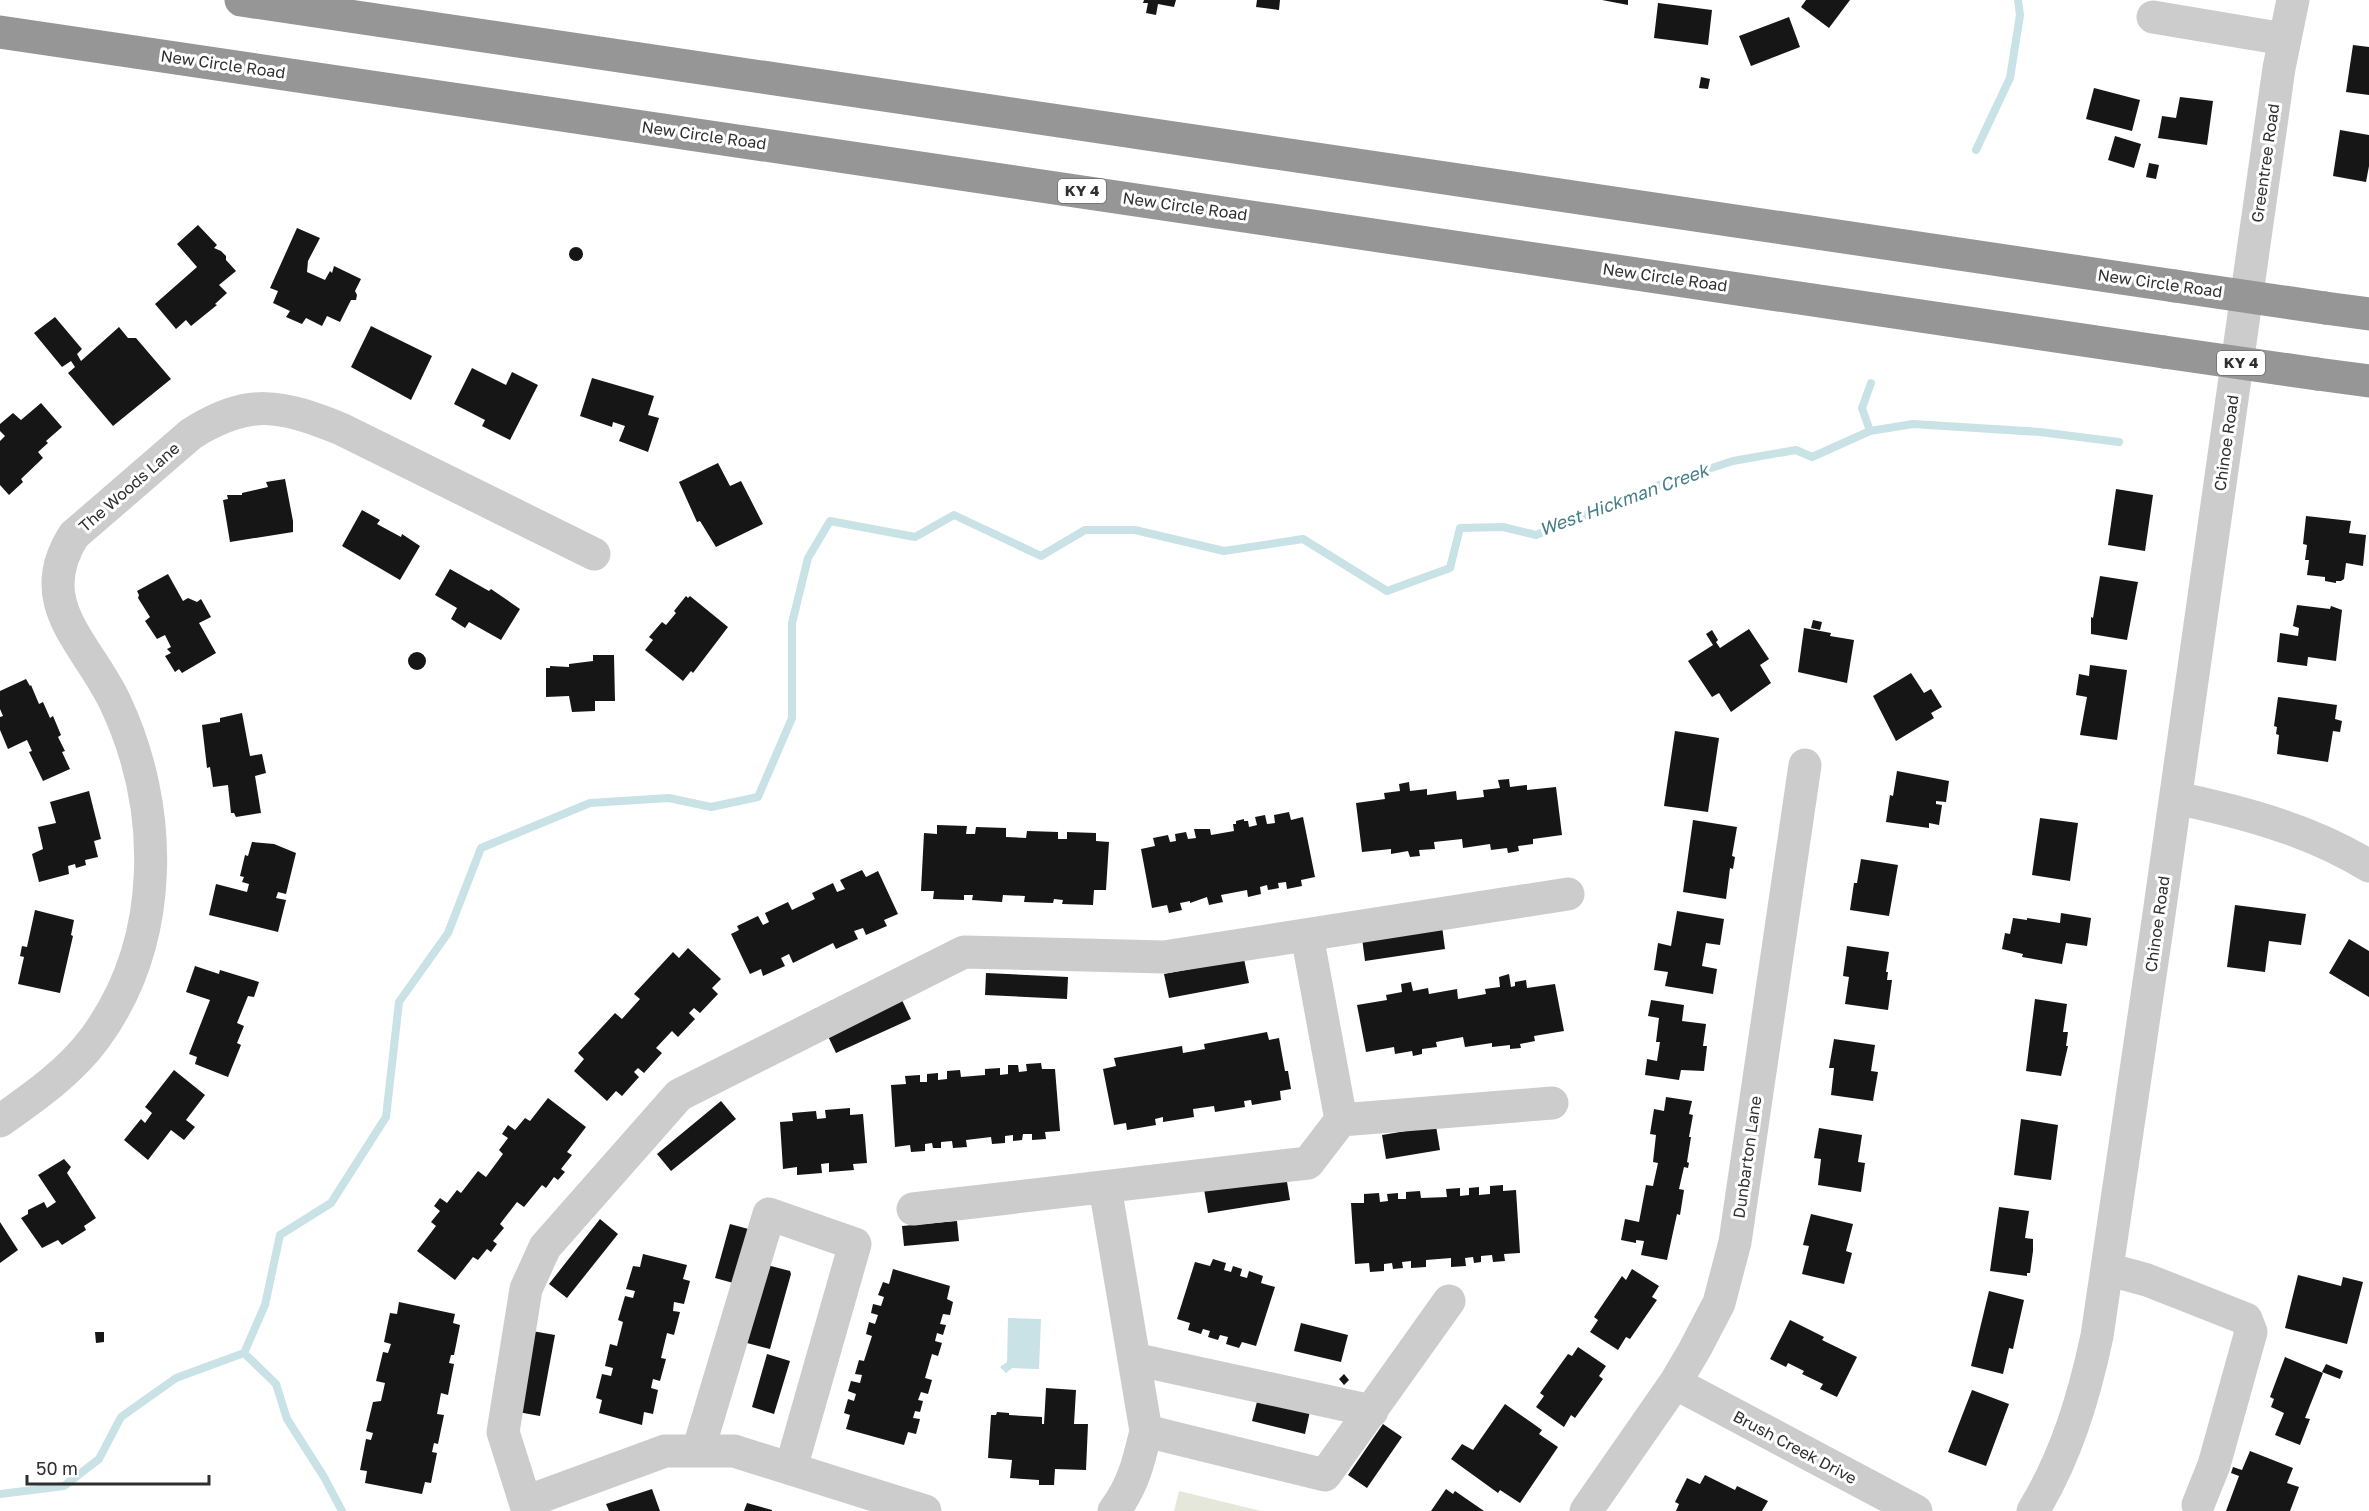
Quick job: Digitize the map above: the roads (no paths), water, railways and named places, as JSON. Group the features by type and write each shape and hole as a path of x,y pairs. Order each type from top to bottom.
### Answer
{"highway":[{"name":"New Circle Road","path":"241,0 2369,314"},
{"name":"New Circle Road","path":"0,32 2369,381"}],"street":[{"name":"Greentree Road","path":"2242,326 2284,39 2293,0"},
{"path":"2153,17 2284,39"},
{"name":"Chinoe Road","path":"2033,1511 2074,1425 2086,1388 2097,1336 2242,326"},
{"name":"The Woods Lane","path":"0,1121 68,1069 94,1039 119,998 136,962 146,926 150,891 148,814 137,762 115,702 100,673 70,627 57,592 58,574 74,535 191,434 210,422 234,412 264,408 300,413 341,429 594,554"},
{"name":"Dunbarton Lane","path":"1586,1511 1675,1383 1719,1303 1735,1242 1805,765"},
{"path":"2176,798 2266,819 2310,836 2369,866"},
{"path":"925,1511 877,1504 791,1468 734,1451 664,1451 527,1506 503,1432 526,1289 544,1247 679,1095 964,952 1164,957 1568,894"},
{"path":"1307,935 1341,1120"},
{"path":"913,1209 1308,1163 1341,1120 1552,1103"},
{"path":"1105,1187 1146,1431 1137,1470 1125,1496 1114,1511"},
{"path":"698,1451 769,1214 855,1244 791,1468"},
{"path":"2107,1269 2147,1280 2246,1319 2251,1332 2214,1465 2198,1505"},
{"path":"1146,1431 1326,1475 1449,1300"},
{"path":"1134,1359 1372,1411"},
{"name":"Brush Creek Drive","path":"1675,1383 1916,1511"}],"water":[{"path":"1008,1318 1041,1319 1039,1369 1012,1368 1006,1373 1000,1367 1007,1362"}],"waterway":[{"name":"West Hickman Creek","path":"1976,150 2010,78 2020,15 2018,0"},
{"name":"West Hickman Creek","path":"0,1494 64,1486 99,1459 121,1417 176,1378 244,1353 265,1305 280,1235 331,1203 386,1117 399,1002 448,933 481,848 590,803 669,798 711,807 758,797 792,718 792,623 808,558 830,521 915,537 954,515 1041,556 1085,530 1135,530 1224,551 1303,539 1387,591 1450,568 1460,528 1503,527 1536,535 1656,486 1733,461 1796,450 1812,457 1870,431 1862,408 1871,383"},
{"path":"1870,431 1913,424 2040,432 2119,442"},
{"path":"244,1353 276,1384 287,1419 324,1477 342,1511"}]}
